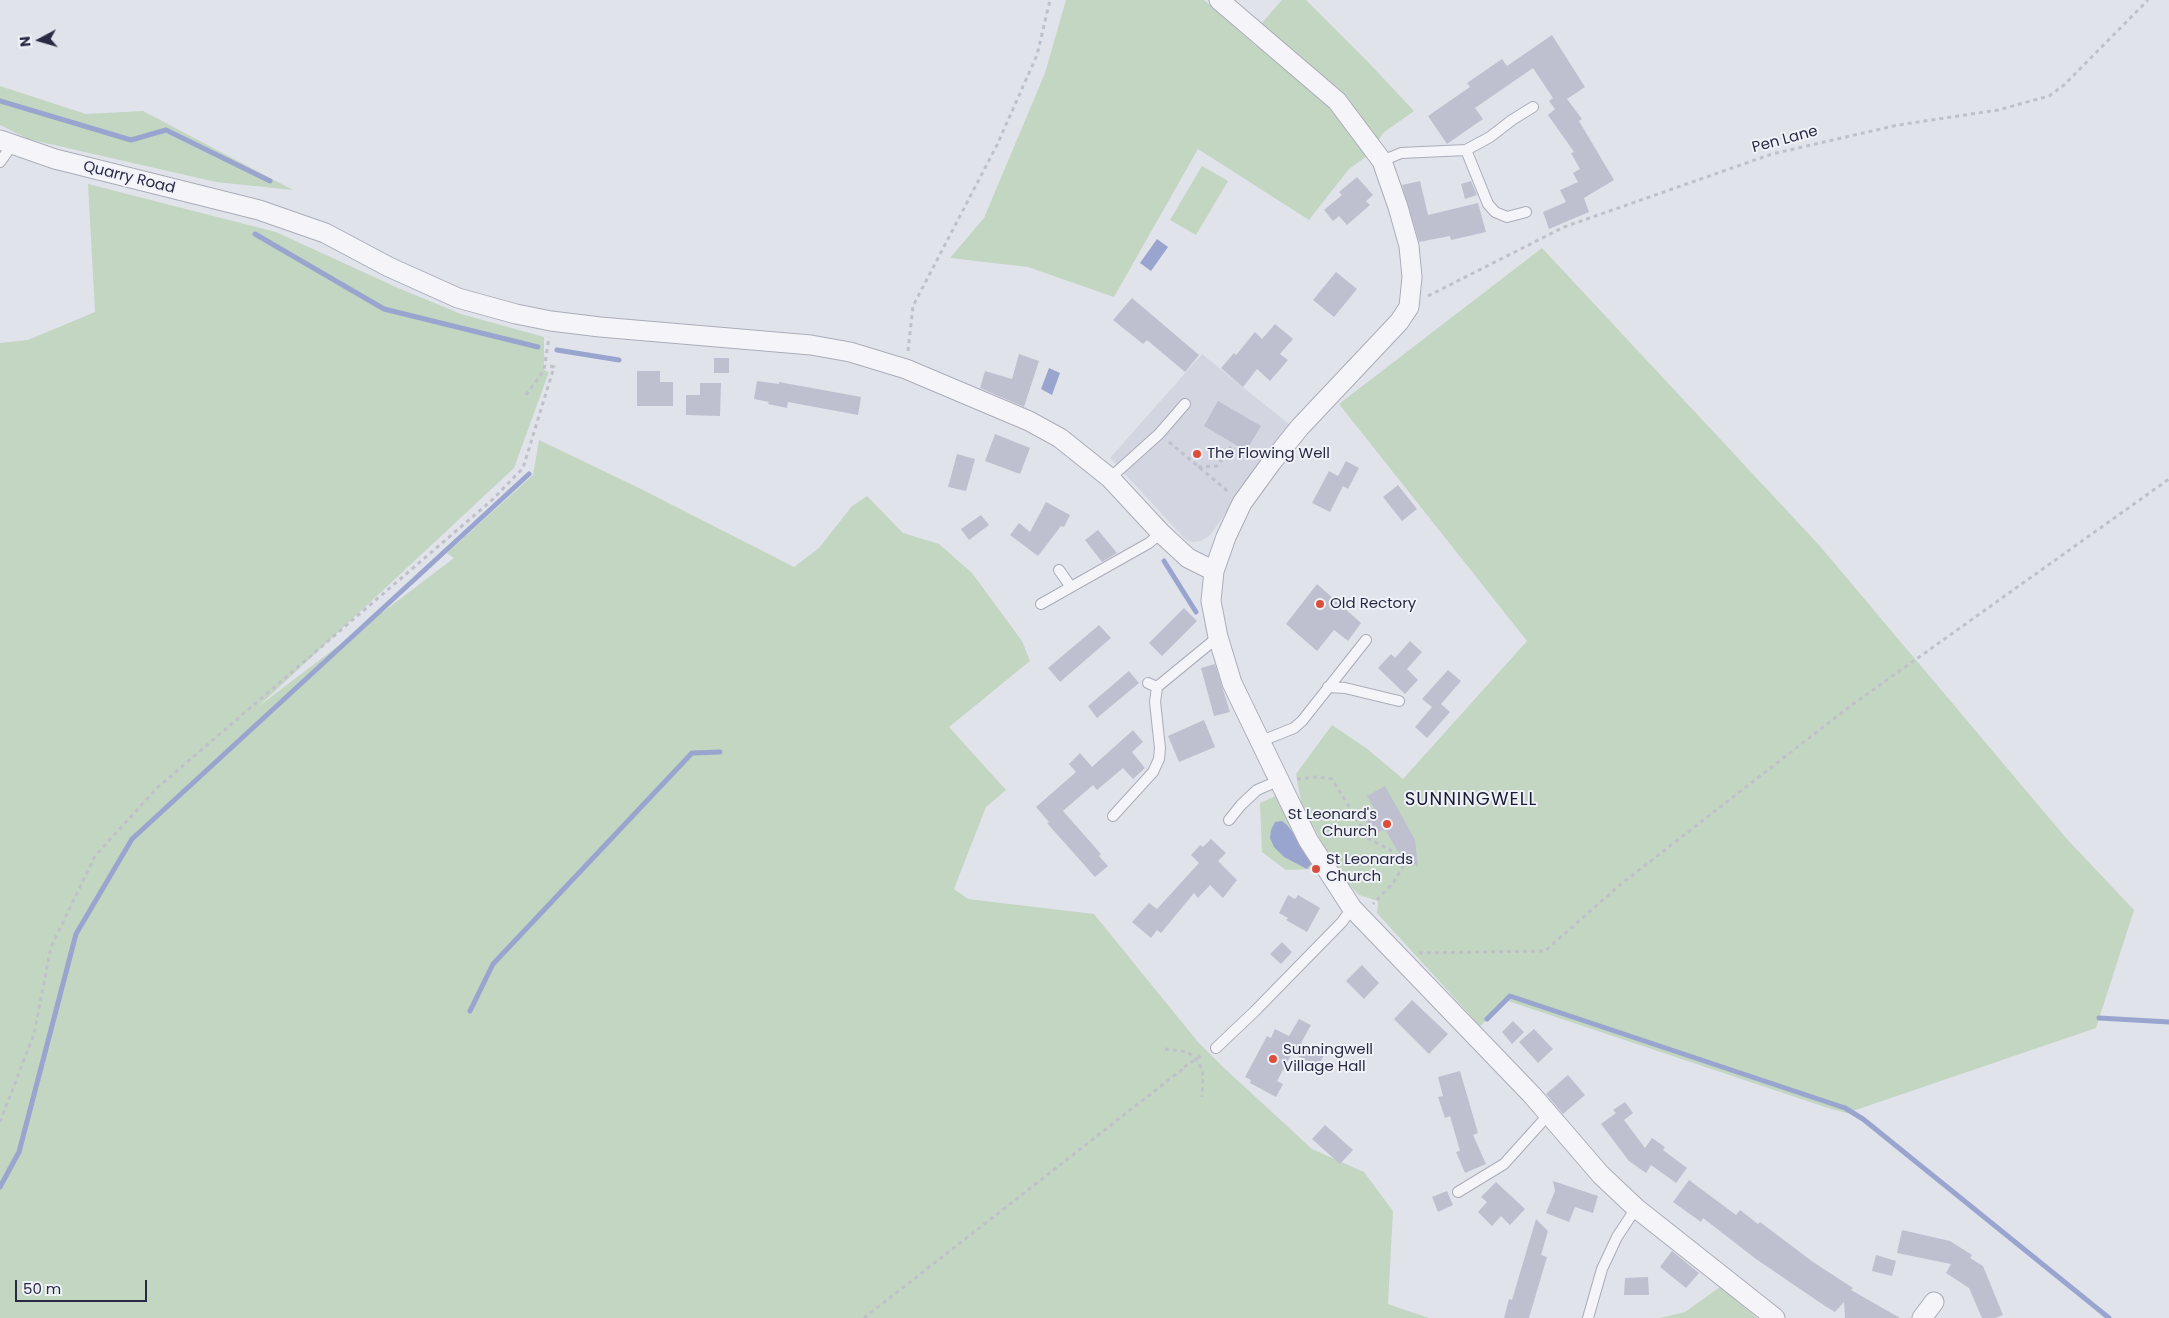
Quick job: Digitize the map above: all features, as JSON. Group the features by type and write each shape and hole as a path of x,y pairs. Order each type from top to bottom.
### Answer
{"street":[{"path":"1219,0 1337,101 1382,160 1398,207 1408,246 1412,277 1409,307 1399,322 1300,427 1242,503 1226,537 1214,571 1211,601 1218,637 1232,683 1279,784 1323,866 1356,913 1549,1114 1601,1175 1636,1208 1775,1318"},
{"name":"Quarry Road","path":"6,143 56,160 259,210 325,233 389,267 458,298 516,314 551,321 600,327 811,345 850,352 906,369 1029,421 1060,438 1110,478 1161,533 1188,558 1214,571"},
{"path":"1922,1318 1934,1302"}],"lane":[{"path":"1382,160 1401,153 1466,150 1490,137 1532,107"},
{"path":"0,162 6,143"},
{"path":"1466,150 1488,204 1495,212 1506,217 1526,212"},
{"path":"1110,478 1159,434 1185,404"},
{"path":"1041,604 1149,543 1161,533"},
{"path":"1059,570 1071,587"},
{"path":"1113,816 1153,772 1159,759 1160,748 1152,685 1218,637"},
{"path":"1259,742 1294,728 1302,721 1366,640"},
{"path":"1328,687 1344,688 1399,701"},
{"path":"1229,820 1257,790 1279,784"},
{"path":"1212,1049 1255,1011 1342,922 1356,913"},
{"path":"1458,1192 1504,1164 1549,1114"},
{"path":"1588,1318 1602,1268 1617,1237 1636,1208"}],"path":[{"path":"906,369 913,306 997,145 1038,55 1050,0"},
{"name":"Pen Lane","path":"1411,300 1428,296 1564,227 1747,162 1853,134 1957,115 1998,110 2049,96 2064,85 2148,0"},
{"path":"526,395 546,365 550,334"},
{"path":"0,1122 34,1034 51,947 95,856 157,788 491,501 523,468 554,367 546,365"},
{"path":"1159,434 1242,503"},
{"path":"1198,467 1217,466 1231,447"},
{"path":"1405,964 1419,952 1545,951 1621,884 1849,707 2169,479"},
{"path":"1279,784 1297,779 1318,777 1332,779 1369,839 1392,851 1405,863 1394,883 1356,913"},
{"path":"1165,1049 1188,1052 1196,1059 1202,1069 1202,1097"},
{"path":"864,1318 1184,1068 1212,1049"}],"shaded area":[{"path":"1202,354 1290,425 1210,535 1201,541 1193,542 1186,540 1110,458"}],"green space":[{"path":"1066,0 1204,0 1256,46 1261,24 1282,0 1306,0 1414,111 1383,133 1370,154 1349,169 1309,220 1198,149 1114,297 1028,267 950,258 984,218 1045,73"},
{"path":"0,86 86,114 143,111 293,190 216,182 28,139 0,125"},
{"path":"1202,166 1228,181 1196,235 1170,220"},
{"path":"88,184 276,232 398,288 461,314 544,337 544,370 549,372 514,468 259,706 454,558 447,553 533,475 539,440 641,489 794,567 819,548 852,506 867,496 903,533 939,544 972,573 1022,641 1030,661 949,727 1006,790 986,807 954,889 968,899 1094,914 1198,1042 1223,1067 1312,1149 1364,1172 1393,1211 1388,1304 1429,1318 0,1318 0,343 28,340 95,312"},
{"path":"1542,248 1819,545 2066,838 2134,910 2096,1028 1847,1113 1508,1001 1480,1026 1377,913 1378,901 1359,895 1341,876 1302,807 1296,774 1332,725 1366,748 1403,779 1527,641 1339,404"},
{"path":"1278,795 1286,815 1315,869 1286,870 1262,852 1260,803"},
{"path":"1720,1287 1757,1318 1660,1318 1685,1312"}],"water":[{"path":"1157,239 1168,247 1151,271 1140,263"},
{"path":"1049,368 1060,373 1052,395 1041,389"},
{"path":"1282,821 1297,838 1311,864 1307,869 1284,857 1274,847 1270,838 1271,830 1275,822"}],"building":[{"path":"1552,35 1585,87 1567,99 1582,119 1579,121 1614,180 1584,198 1589,212 1549,229 1543,212 1566,202 1560,190 1578,182 1573,173 1580,169 1571,153 1574,152 1548,115 1555,109 1549,101 1553,98 1533,68 1475,108 1483,119 1447,144 1428,116 1470,87 1467,83 1502,59 1507,66"},
{"path":"1357,177 1373,195 1366,201 1370,205 1347,225 1339,216 1333,221 1324,210 1342,195 1339,192"},
{"path":"1420,181 1428,215 1478,203 1486,232 1451,240 1450,236 1419,242 1402,185"},
{"path":"1471,181 1477,195 1465,199 1461,184"},
{"path":"1336,272 1357,289 1334,317 1313,300"},
{"path":"1132,298 1199,355 1185,372 1147,340 1143,344 1113,320"},
{"path":"1275,324 1293,339 1280,354 1288,360 1270,381 1257,369 1243,387 1221,368 1234,353 1236,355 1255,332 1262,339"},
{"path":"1019,354 1039,361 1024,407 980,388 985,371 1012,379"},
{"path":"714,358 729,358 729,373 714,373"},
{"path":"637,371 660,371 660,382 673,382 673,406 637,406"},
{"path":"757,381 779,384 779,382 861,397 858,415 788,402 787,408 768,404 769,402 754,399"},
{"path":"700,383 721,383 720,416 686,415 686,395 700,395"},
{"path":"1218,401 1261,426 1246,451 1204,426"},
{"path":"995,434 1030,448 1020,474 985,461"},
{"path":"957,454 975,459 966,491 948,487"},
{"path":"1346,461 1359,468 1348,489 1343,486 1330,512 1312,503 1329,471 1338,476"},
{"path":"1398,485 1417,509 1402,521 1383,497"},
{"path":"1046,502 1070,515 1064,527 1061,526 1038,556 1010,535 1019,523 1030,532"},
{"path":"981,515 989,525 969,540 961,529"},
{"path":"1098,530 1117,553 1102,562 1085,540"},
{"name":"Old Rectory","path":"1317,584 1361,623 1348,641 1334,630 1317,651 1286,624"},
{"path":"1184,608 1197,621 1162,656 1149,643"},
{"path":"1099,625 1111,638 1060,682 1048,668"},
{"path":"1410,641 1422,652 1407,669 1418,680 1405,694 1378,668 1391,654 1395,658"},
{"path":"1215,664 1230,712 1214,716 1201,668"},
{"path":"1448,670 1461,681 1441,704 1450,712 1427,738 1415,727 1432,707 1422,699"},
{"path":"1129,671 1139,683 1097,718 1088,706"},
{"path":"1204,720 1215,747 1179,762 1168,736"},
{"path":"1133,730 1143,742 1132,752 1145,768 1133,779 1123,768 1097,790 1093,785 1063,811 1101,854 1099,856 1108,866 1095,877 1047,823 1049,822 1036,807 1076,772 1069,764 1080,753 1092,767"},
{"name":"St Leonard's Church","path":"1385,786 1415,840 1418,867 1398,852 1385,829 1373,835 1365,820 1377,814 1367,796"},
{"path":"1211,839 1226,853 1218,861 1237,880 1223,898 1210,885 1198,898 1194,893 1161,933 1157,930 1151,938 1132,922 1149,903 1157,909 1199,863 1191,855 1200,845 1203,847"},
{"path":"1288,895 1295,899 1298,895 1320,908 1307,932 1286,920 1288,918 1279,913"},
{"path":"1282,942 1292,952 1281,964 1270,954"},
{"path":"1362,965 1379,983 1364,999 1346,981"},
{"path":"1412,1000 1448,1034 1429,1054 1394,1019"},
{"name":"Sunningwell Village Hall","path":"1299,1019 1311,1025 1301,1043 1324,1055 1318,1067 1292,1053 1277,1081 1283,1084 1276,1097 1250,1083 1251,1080 1245,1077 1267,1036 1271,1038 1275,1029 1289,1036"},
{"path":"1513,1021 1524,1032 1512,1044 1502,1032"},
{"path":"1534,1029 1553,1049 1538,1063 1519,1042"},
{"path":"1460,1071 1478,1133 1473,1135 1486,1164 1465,1173 1456,1152 1460,1151 1450,1116 1445,1118 1438,1097 1443,1096 1438,1077"},
{"path":"1568,1075 1585,1095 1563,1114 1546,1094"},
{"path":"1625,1102 1633,1113 1624,1120 1645,1148 1652,1138 1665,1147 1663,1150 1687,1168 1676,1183 1651,1165 1646,1173 1629,1161 1601,1124 1616,1113 1613,1110"},
{"path":"1325,1125 1353,1150 1340,1164 1312,1139"},
{"path":"1689,1180 1736,1215 1740,1210 1758,1224 1760,1222 1813,1262 1853,1288 1851,1290 1900,1318 1845,1318 1844,1302 1835,1312 1825,1306 1756,1259 1703,1218 1701,1222 1673,1202"},
{"path":"1553,1181 1598,1196 1593,1213 1575,1207 1569,1222 1546,1213 1555,1191"},
{"path":"1496,1182 1525,1209 1510,1225 1501,1216 1492,1226 1478,1212 1487,1202 1481,1197"},
{"path":"1447,1191 1453,1205 1438,1212 1432,1197"},
{"path":"1536,1219 1548,1231 1541,1255 1547,1257 1529,1318 1504,1318 1509,1299 1512,1300"},
{"path":"1902,1230 1950,1241 1972,1255 1970,1258 1983,1266 2003,1315 1995,1318 1982,1318 1969,1288 1946,1273 1951,1264 1897,1253"},
{"path":"1672,1251 1699,1273 1686,1288 1660,1267"},
{"path":"1876,1255 1896,1261 1892,1276 1872,1271"},
{"path":"1648,1277 1649,1295 1624,1295 1625,1278"}],"waterway":[{"path":"0,101 131,140 166,130 270,181"},
{"path":"255,234 384,309 538,347"},
{"path":"557,350 619,360"},
{"path":"0,1187 19,1152 76,934 132,839 529,474"},
{"path":"1164,561 1196,612"},
{"path":"470,1011 493,964 692,753 720,752"},
{"path":"1487,1019 1510,996 1845,1108 1863,1119 2109,1318"},
{"path":"2099,1018 2169,1022"}],"place":[{"name":"The Flowing Well","path":"1197,454"},
{"name":"Old Rectory","path":"1320,604"},
{"name":"St Leonard's Church","path":"1387,824"},
{"name":"St Leonards Church","path":"1316,869"},
{"name":"Sunningwell Village Hall","path":"1273,1059"}],"district":[{"name":"SUNNINGWELL","path":"1471,800"}]}
